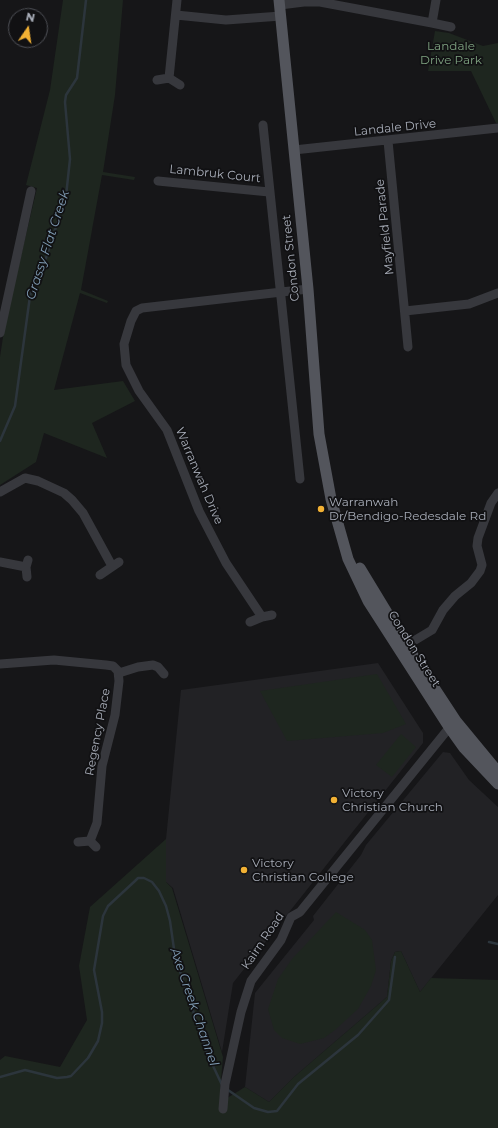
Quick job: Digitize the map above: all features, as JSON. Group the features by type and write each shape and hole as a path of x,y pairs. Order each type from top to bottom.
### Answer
{"main road":[{"name":"Condon Street","path":"280,7 308,289 319,434 334,512 348,559 368,600 452,724 498,772"},
{"name":"Condon Street","path":"334,512 359,566 407,645 464,748 498,784"}],"street":[{"path":"169,78 177,0"},
{"path":"432,23 436,0"},
{"path":"176,15 226,20 304,2 325,3 451,27"},
{"path":"157,80 169,78 180,85"},
{"name":"Condon Street","path":"264,125 269,192 300,479"},
{"name":"Landale Drive","path":"294,150 498,128"},
{"name":"Mayfield Parade","path":"388,141 408,347"},
{"name":"Lambruk Court","path":"158,181 269,192"},
{"path":"0,333 31,192"},
{"name":"Warranwah Drive","path":"262,617 226,563 199,511 168,430 139,391 126,365 124,344 134,308 308,289"},
{"path":"405,311 469,304 498,293"},
{"path":"0,492 25,478 38,481 64,493 83,513 116,564 100,575"},
{"path":"407,645 432,630 443,610 455,596 471,583 480,571 482,560 478,546 478,538 491,502 498,493"},
{"path":"0,562 27,564 27,577"},
{"path":"250,622 272,615"},
{"name":"Regency Place","path":"0,664 54,660 113,666 119,673 115,715 102,766 97,823 93,844 78,842"},
{"name":"Regency Place","path":"119,673 150,665 158,666 164,674"},
{"name":"Kairn Road","path":"223,1109 226,1084 241,1012 251,981 281,940 291,917 300,912 452,724"}],"shaded area":[{"name":"Victory Christian College","path":"378,663 423,733 423,743 233,983 222,1052 173,888 166,882 166,839 181,690"},
{"name":"Victory Christian College","path":"443,752 450,753 469,780 498,807 498,895 420,992 401,951 395,952 391,961 387,997 294,1077 269,1102 245,1087 255,993 314,920 313,916 361,855 366,845"}],"green space":[{"path":"63,0 123,0 115,95 103,172 135,177 134,180 102,175 81,290 108,301 107,303 80,293 54,390 123,381 135,401 92,423 107,458 44,433 36,462 0,485 0,357 5,324 37,188 26,185 50,90"},
{"name":"Landale Drive Park","path":"435,31 449,33 483,46 498,43 498,123 496,123 471,71 428,71"},
{"path":"377,674 406,724 383,733 287,741 260,691"},
{"path":"401,734 416,747 392,777 376,765"},
{"path":"166,839 166,882 172,888 223,1057 220,1091 224,1100 245,1087 269,1102 294,1077 387,997 391,961 395,952 401,951 420,992 431,978 498,980 498,1128 0,1128 0,1060 5,1056 60,1067 87,1020 79,966 90,907"},
{"path":"336,912 365,930 372,940 376,970 371,986 358,1009 324,1038 300,1044 282,1038 274,1030 268,1009 278,979 292,959"}],"waterway":[{"name":"Grassy Flat Creek","path":"0,441 15,406 33,283 46,258 66,196 70,159 65,102 66,95 77,78 86,0"},
{"name":"Axe Creek Channel","path":"0,1077 25,1070 57,1078 67,1077 71,1076 88,1058 98,1041 102,1023 102,1012 94,970 103,916 108,906 138,878 144,878 152,882 159,891 166,906 170,921 175,956 207,1053 222,1085"},
{"name":"Axe Creek Channel","path":"489,942 498,944"},
{"name":"Axe Creek Channel","path":"228,1090 254,1108 268,1112 277,1111 298,1084 358,1035 389,1000 395,957"}],"place":[{"name":"Warranwah Dr/Bendigo-Redesdale Rd","path":"321,509"},
{"name":"Victory Christian Church","path":"334,800"},
{"name":"Victory Christian College","path":"244,870"}]}
